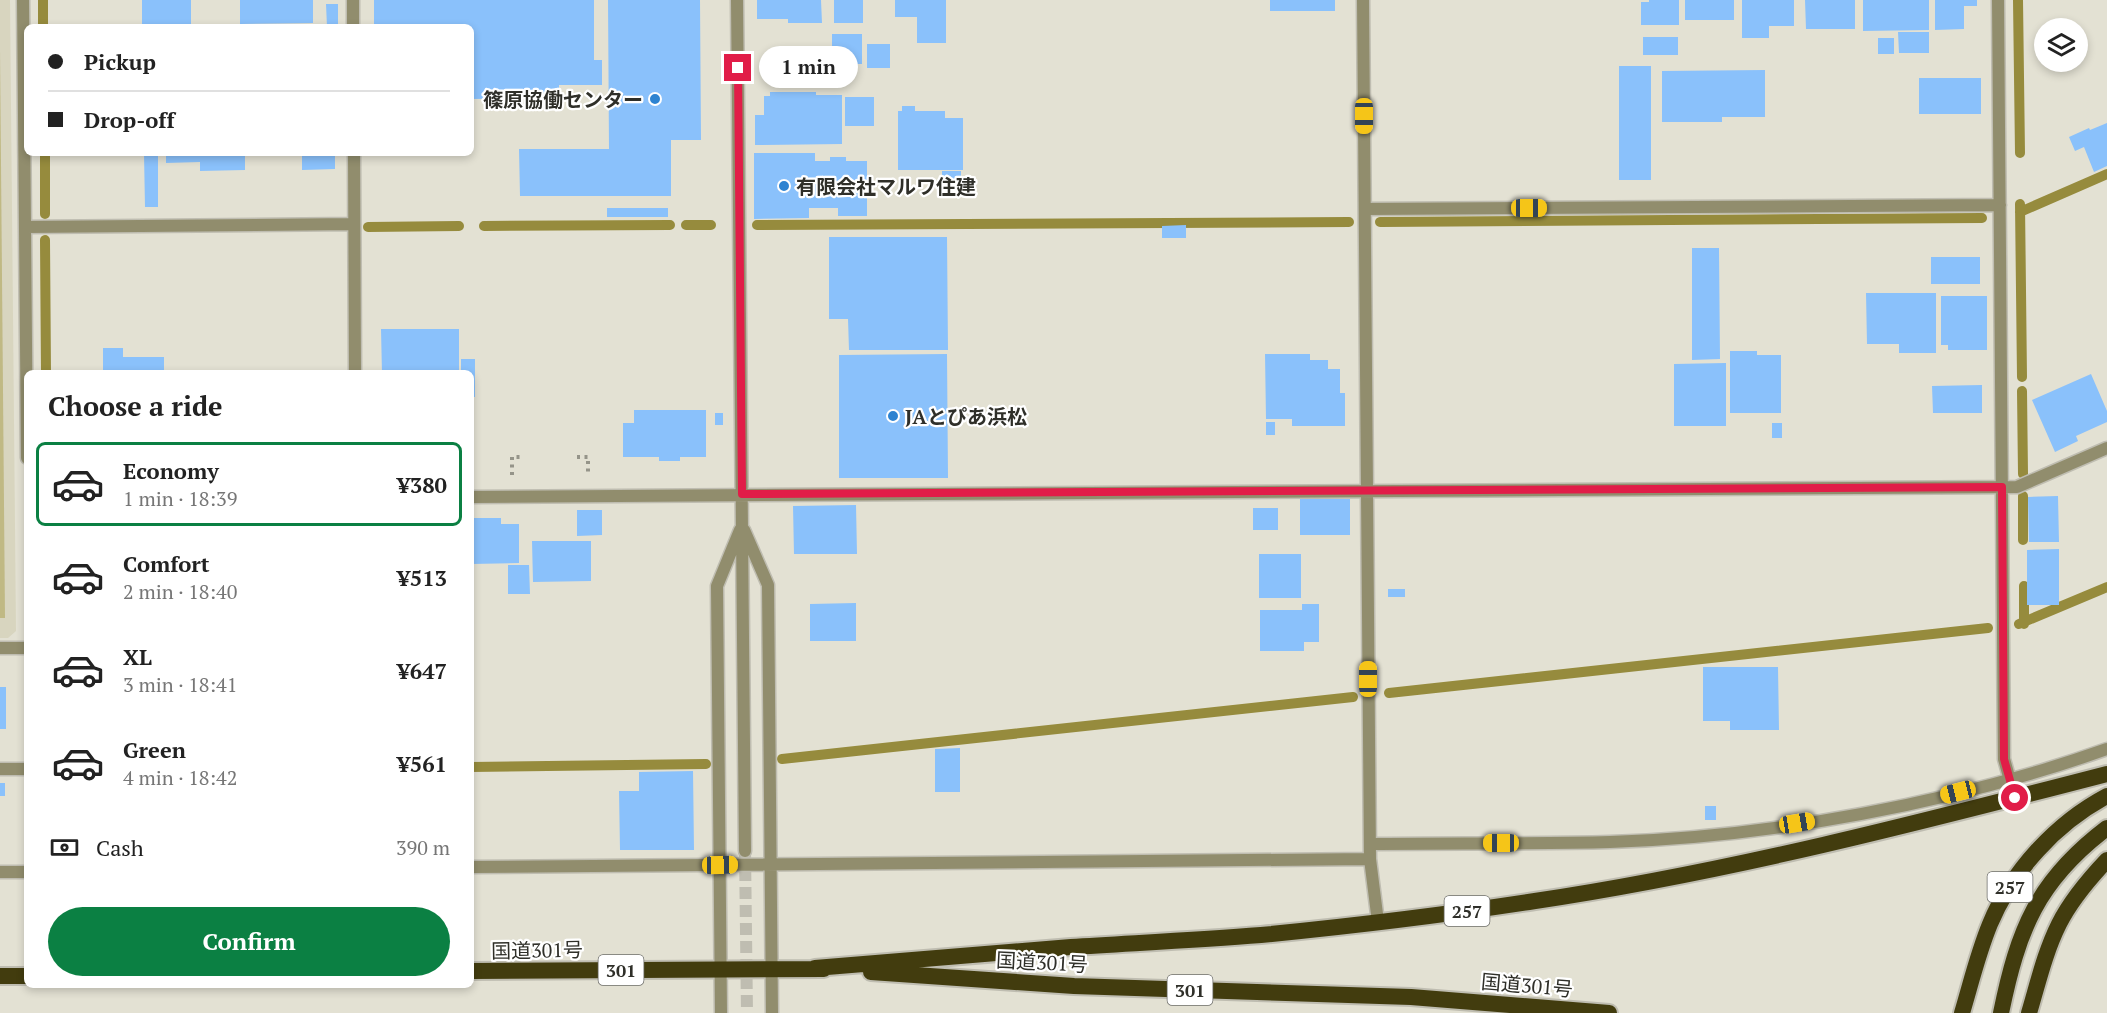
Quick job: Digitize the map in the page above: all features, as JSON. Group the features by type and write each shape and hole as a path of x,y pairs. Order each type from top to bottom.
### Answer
{"highway":[{"name":"257","path":"815,968 1073,947 1260,935 1538,901 1722,867 1904,826 2107,774"},
{"name":"257","path":"1962,1013 1990,924 2005,894 2045,842 2069,821 2107,796"},
{"name":"257","path":"2001,1013 2011,965 2032,910 2048,885 2067,863 2088,842 2107,828"},
{"path":"2029,1013 2048,948 2059,923 2089,879 2107,860"},
{"name":"国道301号","path":"474,971 815,968 1074,986 1411,998 1520,1009 1609,1013"},
{"path":"0,976 24,976"}],"street":[{"path":"23,0 24,114"},
{"path":"353,0 353,24"},
{"path":"737,0 745,851"},
{"path":"1363,0 1370,859 1378,922"},
{"path":"1998,0 2004,759 2015,798"},
{"path":"24,156 26,370"},
{"path":"354,156 356,370"},
{"path":"1365,209 2000,205"},
{"path":"25,228 354,224"},
{"path":"474,497 2017,487 2107,448"},
{"path":"742,525 768,585 772,1013"},
{"path":"721,1013 717,586 742,525"},
{"path":"0,648 24,648"},
{"path":"1370,844 1611,842 1694,836 1776,826 1858,813 1940,796 2107,749"},
{"path":"0,769 24,769"},
{"path":"474,867 1370,859"},
{"path":"0,872 24,872"}],"shaded area":[{"path":"0,0 10,0 16,631 8,638 0,638"},
{"path":"0,49 5,618 0,618"}],"building":[{"path":"142,0 191,0 191,24 142,24"},
{"path":"240,0 313,0 313,23 240,24"},
{"path":"374,0 594,0 594,60 602,60 602,85 559,85 559,98 474,99 474,24 374,24"},
{"name":"篠原協働センター","path":"608,0 700,0 701,140 671,140 671,196 520,196 519,149 609,149"},
{"path":"757,0 821,0 822,23 788,23 788,19 757,19"},
{"path":"834,0 863,0 863,23 834,23"},
{"path":"895,0 946,0 946,43 917,43 917,17 895,17"},
{"path":"1270,0 1335,0 1335,11 1270,11"},
{"path":"1649,0 1679,0 1679,25 1641,25 1641,2 1649,2"},
{"path":"1685,0 1734,0 1734,20 1685,20"},
{"path":"1742,0 1794,0 1794,26 1769,26 1769,38 1742,38"},
{"path":"1805,0 1855,0 1855,29 1806,29"},
{"path":"1863,0 1929,0 1929,30 1863,31"},
{"path":"1935,0 1977,0 1977,6 1964,6 1964,29 1935,30"},
{"path":"326,4 338,4 338,24 327,24"},
{"path":"1898,32 1929,32 1929,53 1899,53"},
{"path":"832,34 862,34 862,64 832,64"},
{"path":"1643,37 1678,37 1678,55 1643,55"},
{"path":"1878,38 1894,38 1894,54 1878,54"},
{"path":"867,44 890,44 890,68 867,68"},
{"path":"1619,66 1651,66 1651,180 1619,180"},
{"path":"1765,70 1765,117 1722,117 1722,122 1662,122 1662,71"},
{"path":"1919,78 1981,78 1981,114 1919,114"},
{"path":"770,92 816,92 816,95 842,95 842,144 755,145 755,115 764,115 764,96 770,96"},
{"path":"845,97 874,97 874,126 845,126"},
{"path":"902,106 915,106 915,111 945,111 945,118 963,118 963,170 898,170 898,111 902,111"},
{"path":"2107,123 2107,166 2094,172 2084,147 2075,151 2069,137"},
{"path":"754,153 815,153 815,161 830,161 830,157 846,157 846,161 867,161 867,216 838,216 838,208 809,208 809,218 754,219"},
{"path":"144,156 158,156 158,207 145,207"},
{"path":"166,156 245,156 245,170 200,171 200,162 166,163"},
{"path":"302,156 335,156 335,169 302,170"},
{"path":"942,171 961,171 961,186 942,186"},
{"path":"607,208 668,208 668,217 607,217"},
{"path":"1186,225 1186,238 1162,238 1162,226"},
{"path":"829,237 947,237 948,350 849,350 848,319 829,319"},
{"path":"1692,248 1719,248 1720,359 1692,360"},
{"path":"1931,257 1980,257 1980,284 1931,284"},
{"path":"1866,293 1936,293 1936,353 1899,353 1899,344 1867,344"},
{"path":"1941,296 1987,296 1987,350 1948,350 1948,345 1941,345"},
{"path":"381,329 459,329 459,370 382,370"},
{"path":"103,348 123,348 123,357 164,357 164,370 103,370"},
{"path":"1730,351 1757,351 1757,355 1781,355 1781,413 1730,413"},
{"name":"JAとぴあ浜松","path":"947,354 948,478 839,478 839,355"},
{"path":"1265,354 1310,354 1310,360 1328,360 1328,369 1340,369 1340,393 1345,393 1345,426 1292,426 1292,419 1266,419"},
{"path":"461,359 475,359 475,397 474,370 461,370"},
{"path":"1726,363 1726,426 1674,426 1674,364"},
{"path":"2091,374 2107,411 2107,422 2076,436 2078,441 2055,452 2032,400"},
{"path":"1982,385 1982,413 1933,413 1932,386"},
{"path":"634,410 706,410 706,457 680,457 680,461 659,461 659,457 623,457 623,423 634,423"},
{"path":"715,413 723,413 723,425 715,425"},
{"path":"1266,422 1275,422 1275,435 1266,435"},
{"path":"1772,423 1782,423 1782,438 1772,438"},
{"path":"2058,496 2059,542 2029,542 2028,497"},
{"path":"1300,499 1350,499 1350,535 1300,535"},
{"path":"856,505 857,554 794,554 793,506"},
{"path":"1253,508 1278,508 1278,530 1253,530"},
{"path":"577,510 602,510 602,535 577,536"},
{"path":"474,518 501,518 501,524 519,524 519,563 474,564"},
{"path":"532,541 591,541 591,581 533,582"},
{"path":"2059,549 2059,605 2027,605 2027,550"},
{"path":"1259,554 1301,554 1301,598 1259,598"},
{"path":"508,565 529,565 530,594 508,594"},
{"path":"1388,589 1405,589 1405,597 1388,597"},
{"path":"856,603 856,641 810,641 810,604"},
{"path":"1302,604 1319,604 1319,642 1304,642 1304,651 1260,651 1260,610 1302,610"},
{"path":"1703,667 1778,667 1779,730 1730,730 1730,721 1703,721"},
{"path":"0,687 6,687 6,729 0,729"},
{"path":"960,748 960,792 935,792 935,749"},
{"path":"693,771 694,850 620,850 619,791 639,791 639,772"},
{"path":"0,783 5,783 5,796 0,796"},
{"path":"1705,806 1716,806 1716,820 1705,820"}],"waterway":[{"path":"43,0 43,24"},
{"path":"2018,0 2020,153"},
{"path":"45,156 45,214"},
{"path":"2020,212 2107,174"},
{"path":"2020,204 2022,377"},
{"path":"1380,222 1982,218"},
{"path":"757,225 1349,222"},
{"path":"484,226 670,225"},
{"path":"686,225 711,225"},
{"path":"368,227 459,226"},
{"path":"45,240 46,370"},
{"path":"2022,391 2023,474"},
{"path":"2023,496 2023,540"},
{"path":"2024,586 2024,624"},
{"path":"2019,624 2107,587"},
{"path":"1389,693 1988,628"},
{"path":"782,759 1353,697"},
{"path":"474,767 706,764"}],"tunnel":[{"path":"745,851 747,1013"}],"place":[{"name":"篠原協働センター","path":"655,99"},
{"name":"有限会社マルワ住建","path":"784,186"},
{"name":"JAとぴあ浜松","path":"893,416"}],"route":[{"path":"738,68 742,494 2002,487 2004,759 2015,798"}]}
